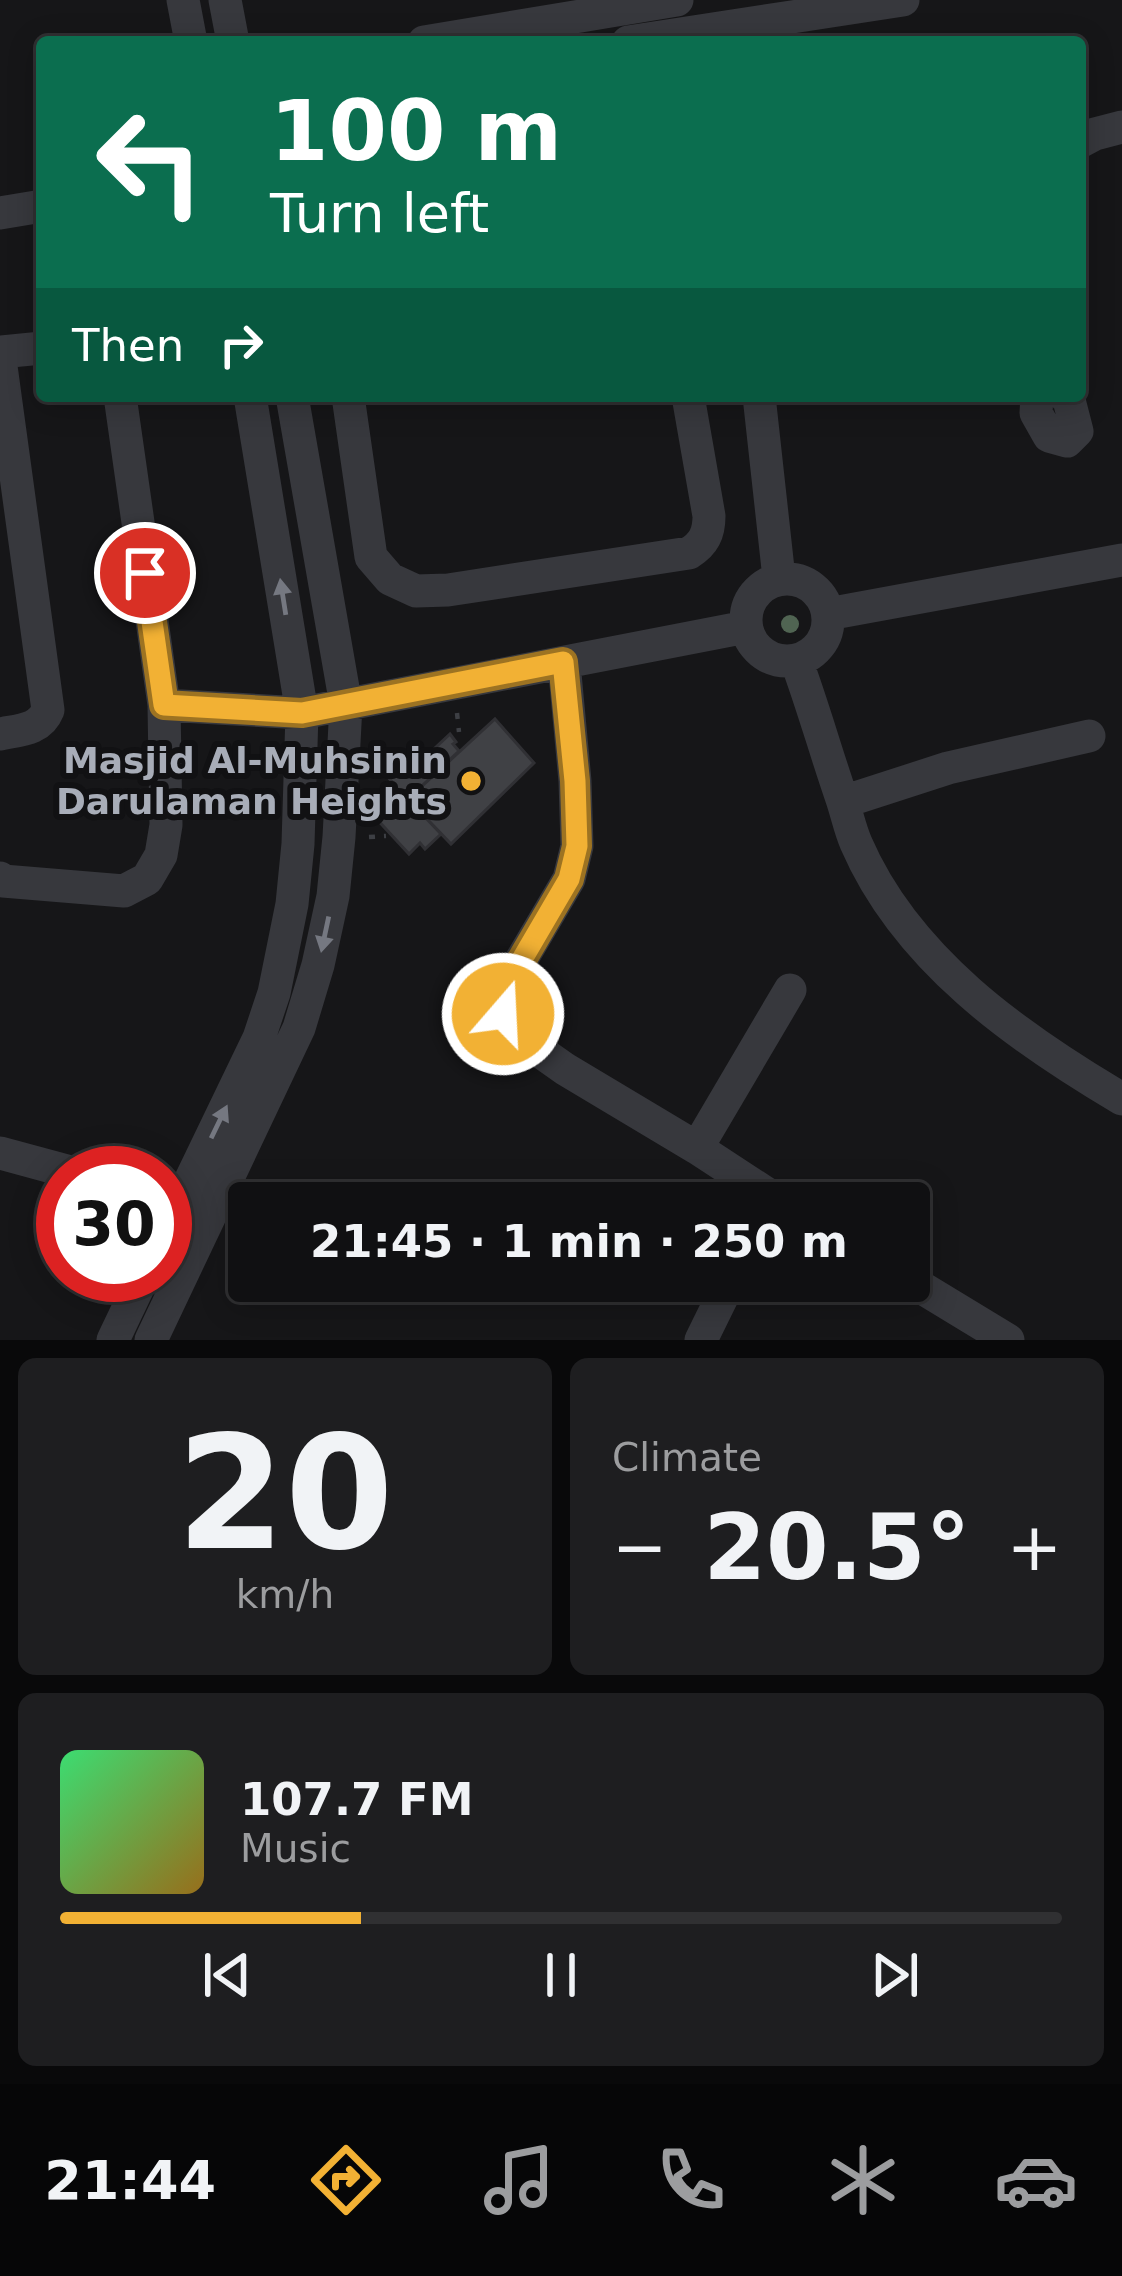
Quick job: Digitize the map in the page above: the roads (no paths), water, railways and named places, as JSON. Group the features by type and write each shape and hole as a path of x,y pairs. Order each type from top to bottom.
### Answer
{"street":[{"path":"183,0 190,36"},
{"path":"225,0 231,36"},
{"path":"460,36 677,0"},
{"path":"651,36 712,20 903,0"},
{"path":"1086,139 1122,127"},
{"path":"0,213 36,207"},
{"path":"0,734 35,727 48,710 0,356 36,349"},
{"path":"0,878 124,891 147,879 161,855 166,825 164,705 121,402"},
{"path":"192,1175 259,1038 274,993 292,904 298,844 302,713 251,402"},
{"path":"151,1340 299,1028 333,896 346,704 293,402"},
{"path":"349,402 371,557 390,579 416,590 448,590 698,548 709,530 709,516 689,402"},
{"path":"759,402 779,578"},
{"path":"1037,402 1036,413 1049,436 1067,441 1077,431 1070,402"},
{"path":"828,614 1122,560"},
{"path":"779,578 805,582 824,601 828,614 825,638 818,648 796,660 783,661 759,651 746,627 756,591 779,578"},
{"path":"164,705 302,713 746,627"},
{"path":"796,660 854,838 887,900 938,963 1002,1018 1122,1099"},
{"path":"563,662 577,846 569,879 510,980 503,1014 514,1033 565,1069 746,1182"},
{"path":"843,802 948,768 1088,736"},
{"path":"697,1148 790,990"},
{"path":"0,1153 36,1163"},
{"path":"930,1293 1008,1340"},
{"path":"113,1340 131,1302"},
{"path":"701,1340 720,1302"}],"place":[{"name":"Masjid Al-Muhsinin Darulaman Heights","path":"471,781"}]}
